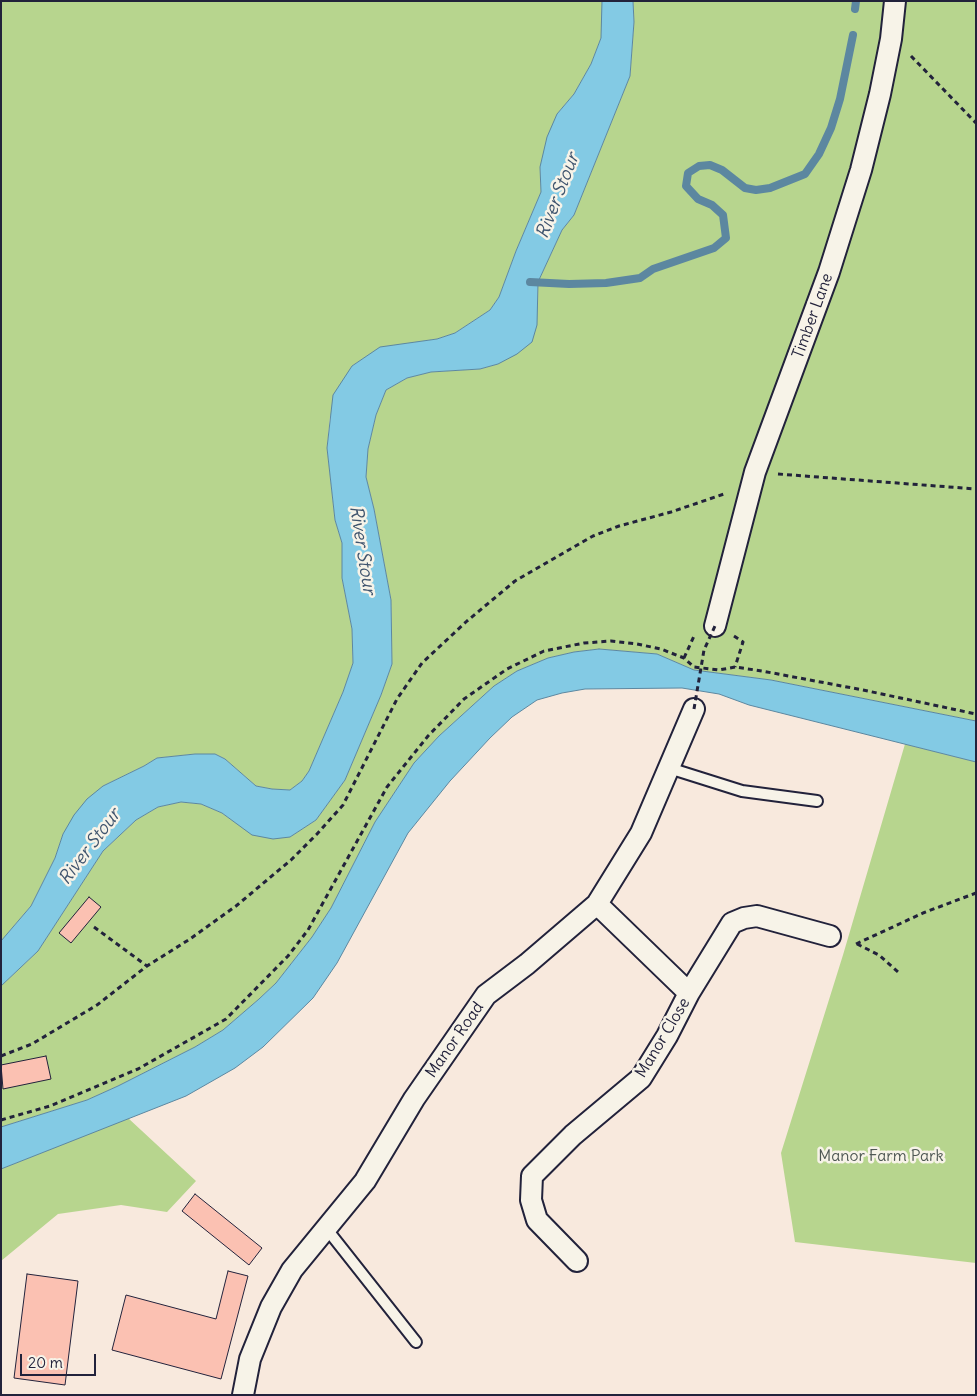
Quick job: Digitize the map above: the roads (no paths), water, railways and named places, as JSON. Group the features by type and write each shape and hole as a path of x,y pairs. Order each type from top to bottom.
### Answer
{"street":[{"name":"Timber Lane","path":"721,629 756,472 829,272 852,198 880,94 892,39 895,1"},
{"name":"Manor Road","path":"243,1395 250,1359 271,1307 292,1270 364,1181 414,1099 486,996 527,964 597,904 641,833 694,709"},
{"path":"597,904 689,993"},
{"name":"Manor Close","path":"577,1262 537,1220 530,1200 532,1176 573,1135 641,1078 667,1036 689,993 732,923 744,918 757,916 830,936"}],"lane":[{"path":"669,768 742,792 817,801"},
{"path":"326,1228 416,1342"}],"water":[{"name":"River Stour","path":"602,1 633,1 634,22 630,76 574,215 562,230 538,282 537,325 532,342 517,354 498,364 480,369 431,372 407,378 386,390 376,415 368,449 366,477 391,600 392,664 345,780 316,820 290,837 273,839 252,835 222,813 201,804 181,802 158,807 136,820 103,851 38,951 1,986 1,941 31,906 55,858 63,834 74,815 87,799 103,786 157,758 195,754 215,754 225,759 256,786 272,789 290,790 302,781 309,771 343,692 353,663 352,629 342,578 342,543 335,520 327,448 333,395 352,366 380,347 437,339 455,333 490,310 499,297 541,192 540,167 547,137 557,114 574,94 591,64 601,38"},
{"path":"599,649 657,654 694,670 771,680 976,721 976,762 749,705 719,694 682,688 585,689 537,700 512,717 490,738 450,781 408,833 337,963 313,998 263,1047 235,1068 186,1096 1,1169 1,1127 87,1100 118,1086 195,1047 223,1030 259,999 276,983 312,937 331,908 375,822 414,763 439,736 494,686 517,671 548,658"}],"waterway":[{"path":"855,9 856,1"},
{"path":"530,282 606,283 640,278 653,269 714,248 726,238 723,215 712,205 698,199 686,186 688,173 699,166 710,165 722,170 745,188 756,190 770,188 805,174 819,154 831,128 840,99 853,35"}],"park label":[{"name":"Manor Farm Park","path":"881,1156"}]}
